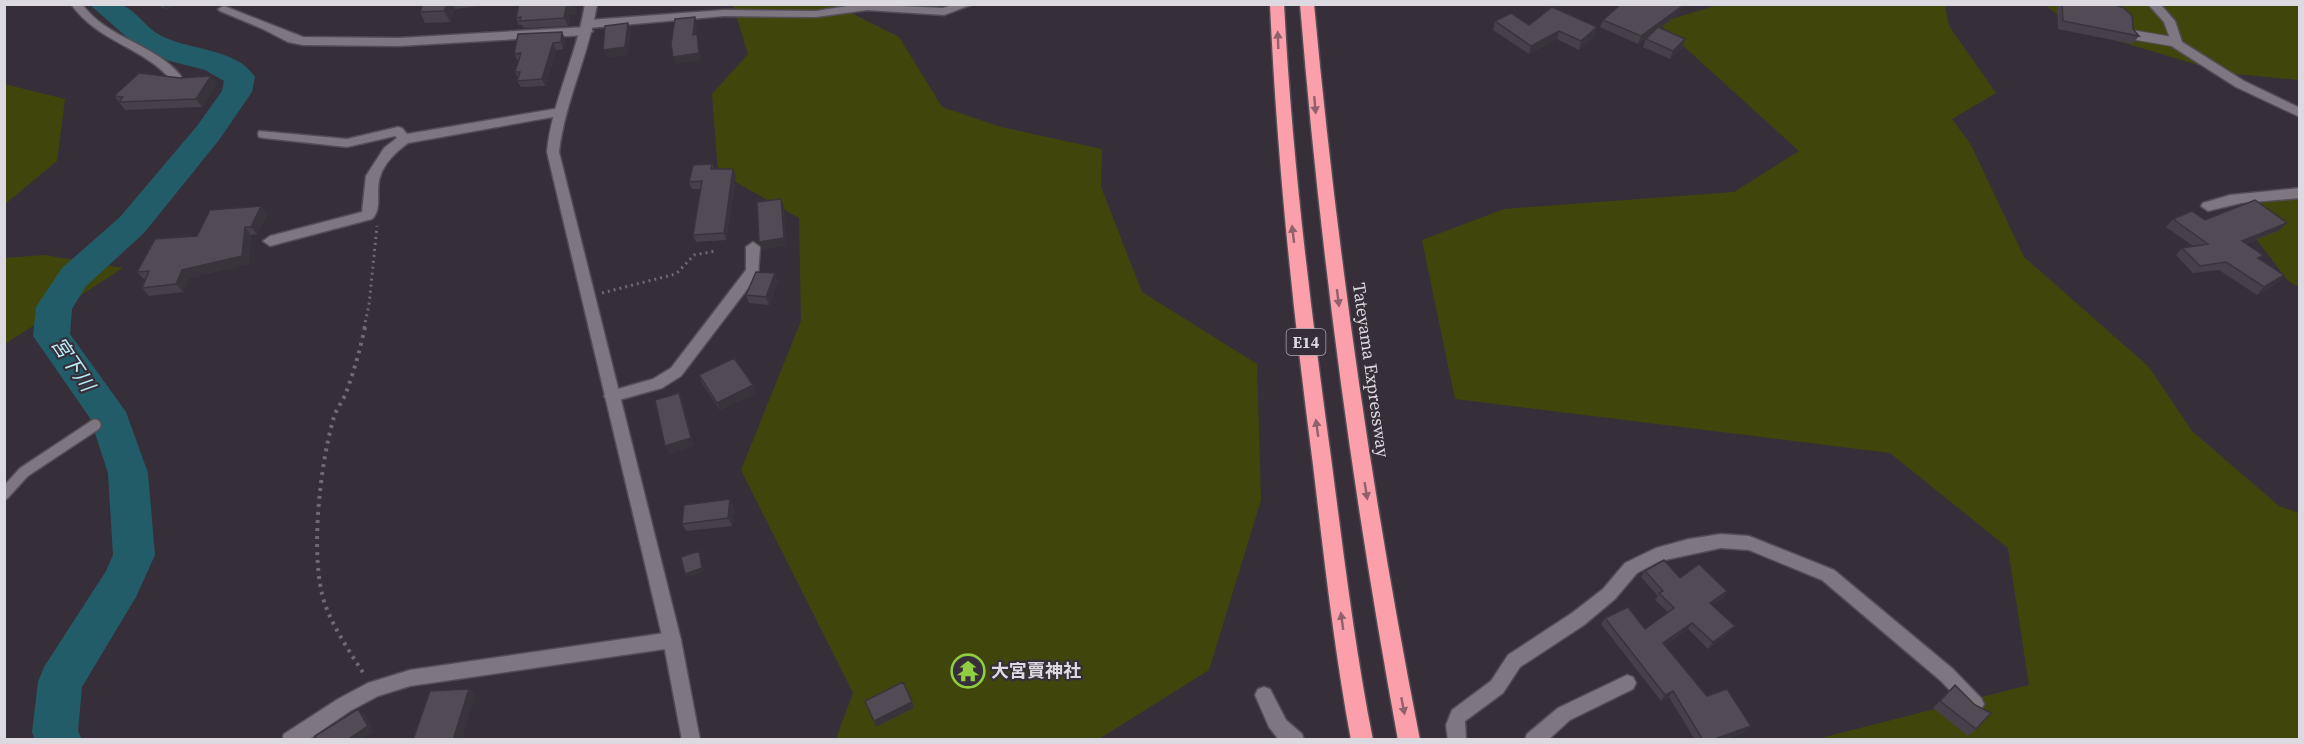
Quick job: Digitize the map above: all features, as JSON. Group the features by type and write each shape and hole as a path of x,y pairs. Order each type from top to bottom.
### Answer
{"highway":[{"name":"E14","path":"1277,4 1289,198 1350,679 1362,740"},
{"name":"Tateyama Expressway","path":"1307,4 1319,148 1343,343 1396,673 1409,740"}],"street":[{"path":"76,4 91,21 111,35 162,63 177,79"},
{"path":"591,4 588,27 554,134 553,152 672,640 691,740"},
{"path":"224,9 267,26 292,39 344,43 399,42 588,27 724,13 816,14 867,8 903,8 944,12 968,4"},
{"path":"2153,4 2169,21 2175,42 2240,84 2300,113"},
{"path":"270,241 357,220 371,212 374,176 389,150 404,139 560,112"},
{"path":"264,134 342,143 398,131 404,139"},
{"path":"2208,206 2227,198 2277,197 2300,193"},
{"path":"612,396 657,384 676,372 753,270 753,247"},
{"path":"1457,740 1455,725 1458,716 1497,687 1515,660 1578,619 1609,594 1631,568 1656,555 1689,546 1721,541 1749,543 1828,575 1947,675 1975,704"},
{"path":"291,740 374,689 410,678 672,640"},
{"path":"1534,740 1564,714 1627,683"},
{"path":"1264,695 1278,726 1295,740"}],"lane":[{"path":"2134,35 2175,42"},
{"path":"4,494 24,472 95,425"}],"path":[{"path":"371,212 376,219 377,238 369,305 358,359 334,416 320,491 317,558 324,602 332,621 374,689"},
{"path":"587,297 672,275 678,272 694,255 716,250"}],"green space":[{"path":"733,5 835,5 899,37 942,107 1001,127 1102,149 1101,187 1142,292 1257,364 1261,500 1209,670 1099,739 836,739 853,693 741,470 801,321 799,218 718,172 712,94 748,54"},
{"path":"1718,5 1945,5 1949,26 1996,93 1952,119 1971,145 2024,257 2149,367 2192,431 2279,506 2299,513 2299,739 1817,739 2029,685 2008,548 1890,453 1455,399 1422,240 1504,209 1734,192 1799,151 1658,23"},
{"path":"2046,5 2299,5 2299,80 2225,73 2071,27"},
{"path":"4,84 65,99 57,161 5,204"},
{"path":"2299,193 2299,287 2288,281 2241,219 2268,198"},
{"path":"44,255 123,268 5,344 5,258"}],"building":[{"path":"423,4 447,4 444,11 420,12"},
{"path":"519,4 573,4 573,7 566,7 564,18 520,21 521,17 516,18"},
{"path":"1621,4 1680,4 1682,6 1641,36 1603,20"},
{"path":"2062,4 2114,4 2124,8 2132,16 2133,29 2139,36 2063,21"},
{"path":"1552,7 1597,27 1581,41 1559,31 1531,46 1495,21 1511,13 1529,25"},
{"path":"695,17 693,35 697,34 699,53 673,57 671,44 675,19"},
{"path":"628,23 625,47 603,50 605,26"},
{"path":"1658,27 1685,39 1673,51 1646,39"},
{"path":"562,32 561,42 553,43 542,79 517,81 520,72 515,72 521,53 514,54 518,34"},
{"path":"139,73 180,78 211,76 196,99 119,102 123,97 114,96"},
{"path":"712,164 711,169 733,169 724,233 693,235 702,181 689,182 693,165"},
{"path":"781,199 784,238 759,242 757,202"},
{"path":"2255,200 2287,223 2242,241 2263,255 2258,258 2284,275 2264,287 2226,262 2200,266 2182,248 2208,244 2173,219 2192,211 2205,220"},
{"path":"261,206 251,227 245,227 242,256 182,270 176,284 142,288 149,271 137,272 155,239 197,236 210,210"},
{"path":"756,272 775,273 766,297 746,295"},
{"path":"734,358 753,385 717,403 699,375"},
{"path":"679,393 691,438 665,446 655,400"},
{"path":"730,499 728,518 682,524 684,505"},
{"path":"699,551 702,568 685,574 681,557"},
{"path":"1664,560 1680,578 1699,564 1727,591 1710,603 1735,626 1713,642 1692,623 1663,643 1707,696 1727,689 1751,726 1712,740 1703,740 1673,691 1665,695 1605,618 1628,607 1645,629 1674,608 1659,593 1663,591 1645,571"},
{"name":"大宮賣神社","path":"973,656 980,673 962,680 956,663"},
{"path":"903,682 912,702 874,721 865,701"},
{"path":"1955,685 1975,705 1991,713 1976,729 1940,701"},
{"path":"469,689 453,740 413,740 430,691"},
{"path":"358,709 368,726 347,740 317,740 315,736"}],"waterway":[{"name":"宮下川","path":"59,740 55,732 60,682 121,584 134,555 128,473 107,412 51,336 54,307 74,277 132,225 208,133 237,92 240,77 216,63 181,54 148,41 103,4"}],"place":[{"name":"大宮賣神社","path":"968,671"}]}
